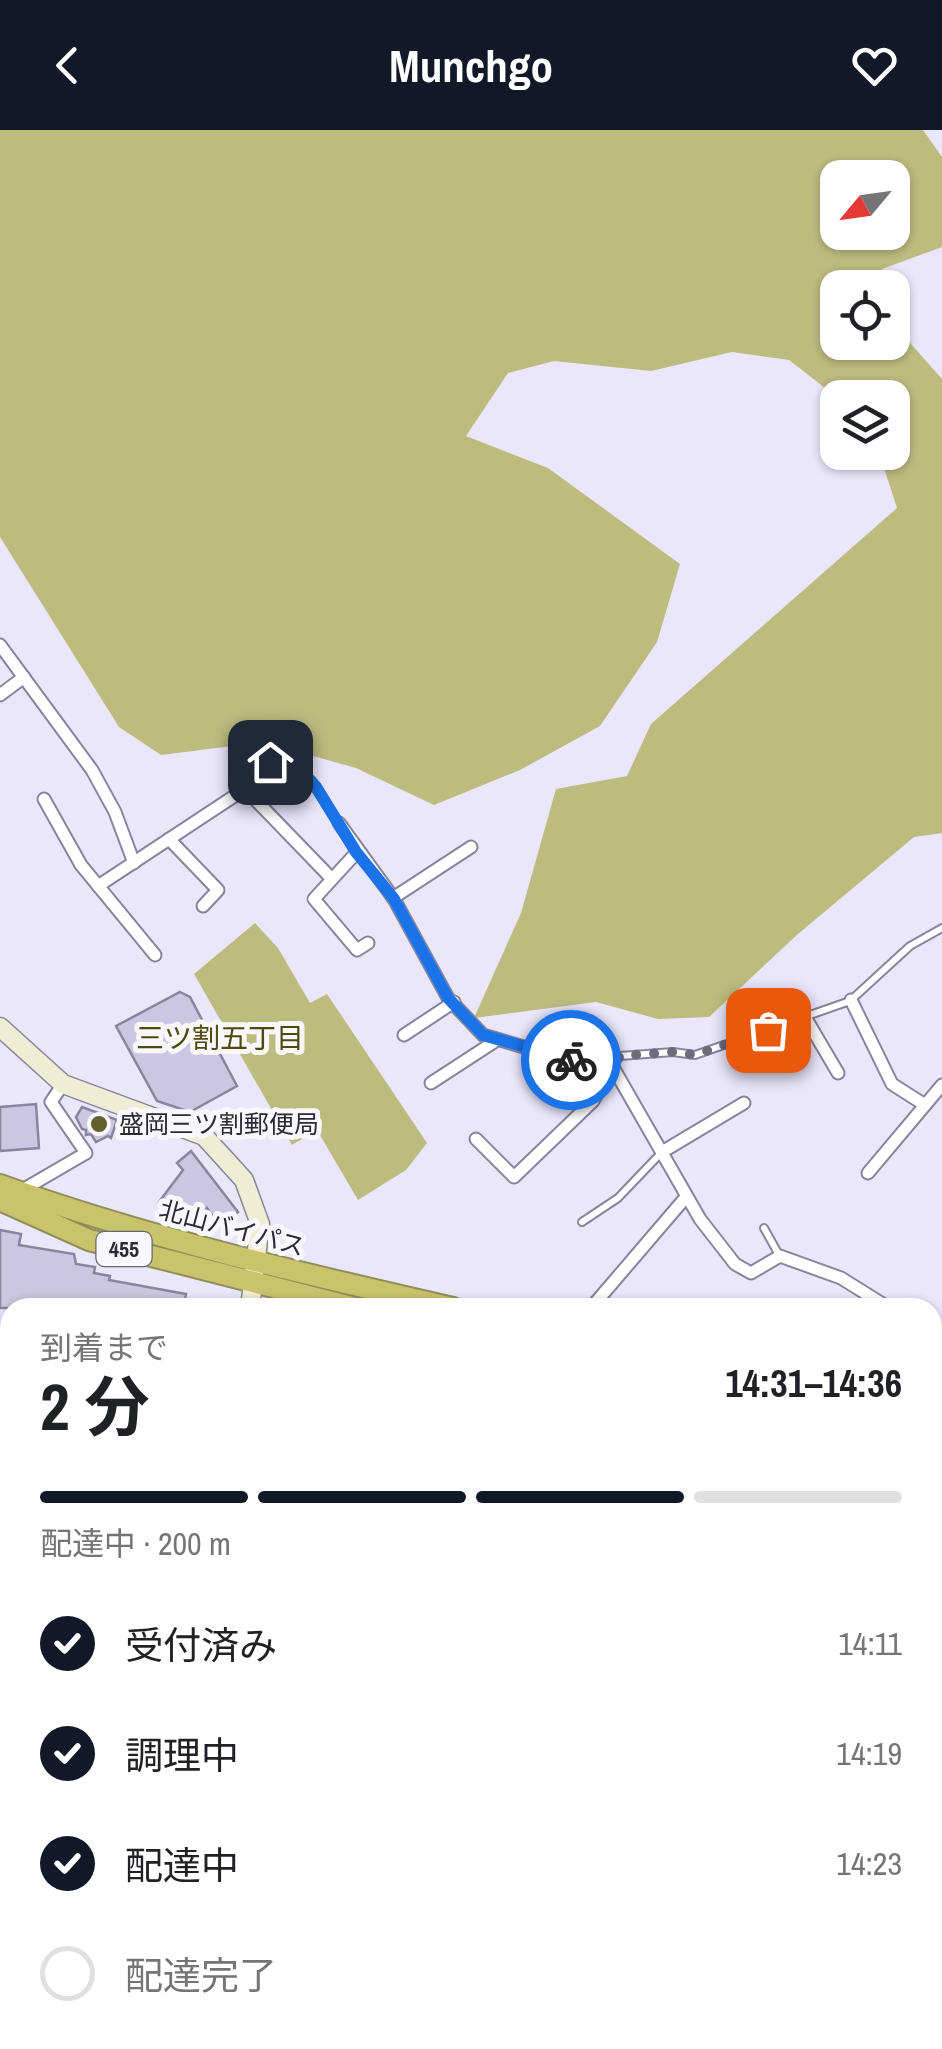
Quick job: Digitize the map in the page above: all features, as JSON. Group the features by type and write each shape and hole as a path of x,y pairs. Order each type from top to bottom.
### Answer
{"highway":[{"name":"北山バイパス","path":"6,1193 77,1212 326,1298"},
{"name":"北山バイパス","path":"255,1273 397,1298"}],"street":[{"path":"0,646 92,770 115,812 134,863"},
{"path":"0,694 24,678"},
{"path":"98,886 246,788 332,880"},
{"path":"44,799 81,865 155,956"},
{"path":"338,823 393,898 454,1002 483,1035 611,1068 686,1196 735,1264 751,1273 780,1256 841,1278 873,1298"},
{"path":"169,839 218,890 203,906"},
{"path":"393,898 471,847"},
{"path":"356,852 314,899 357,950 368,942"},
{"path":"851,1000 892,1084 925,1105"},
{"path":"404,1035 454,1002"},
{"path":"805,1018 838,1074"},
{"path":"0,1026 64,1084 204,1136 244,1180 260,1224 251,1298"},
{"path":"431,1083 497,1040"},
{"path":"476,1139 514,1178 593,1100 611,1068"},
{"path":"6,1193 86,1153 52,1102 64,1084"},
{"path":"868,1173 942,1085"},
{"path":"662,1152 744,1103"},
{"path":"599,1298 686,1196"}],"lane":[{"path":"270,762 310,780 338,823"},
{"path":"611,1068 620,1056 673,1052 695,1055 851,1000 910,946 942,928"},
{"path":"582,1222 618,1198 662,1152"},
{"path":"764,1228 780,1256"}],"shaded area":[{"path":"0,130 923,130 942,157 942,247 882,270 820,270 820,360 910,360 910,341 942,379 942,833 914,837 798,934 709,1017 658,1019 596,1002 474,1018 521,913 556,789 627,776 651,724 897,508 885,470 910,470 910,380 820,380 820,384 789,360 732,352 651,371 554,361 508,373 466,436 548,468 680,564 657,642 600,726 520,770 434,805 356,768 263,742 161,755 119,727 0,537"},
{"path":"255,923 278,948 310,1003 327,994 427,1143 406,1170 358,1200 317,1130 292,1145 194,974"}],"building":[{"path":"180,992 190,997 237,1086 190,1112 157,1101 116,1026"},
{"path":"36,1104 39,1148 0,1151 0,1107"},
{"path":"82,1107 117,1120 111,1138 96,1142 91,1134 86,1135 76,1117"},
{"path":"191,1151 238,1212 220,1226 207,1208 197,1225 159,1202 183,1170 177,1163"},
{"path":"0,1230 21,1234 19,1245 74,1254 76,1264 95,1267 94,1273 110,1276 109,1280 186,1294 185,1298 0,1298"}],"way so far":[{"path":"571,1060 611,1068 620,1056 673,1052 695,1055 768,1030"}],"place":[{"name":"盛岡三ツ割郵便局","path":"99,1124"}],"district":[{"name":"三ツ割五丁目","path":"220,1038"}],"route":[{"path":"270,762 310,780 316,787 356,852 394,899 448,998 483,1035 571,1060"}]}
